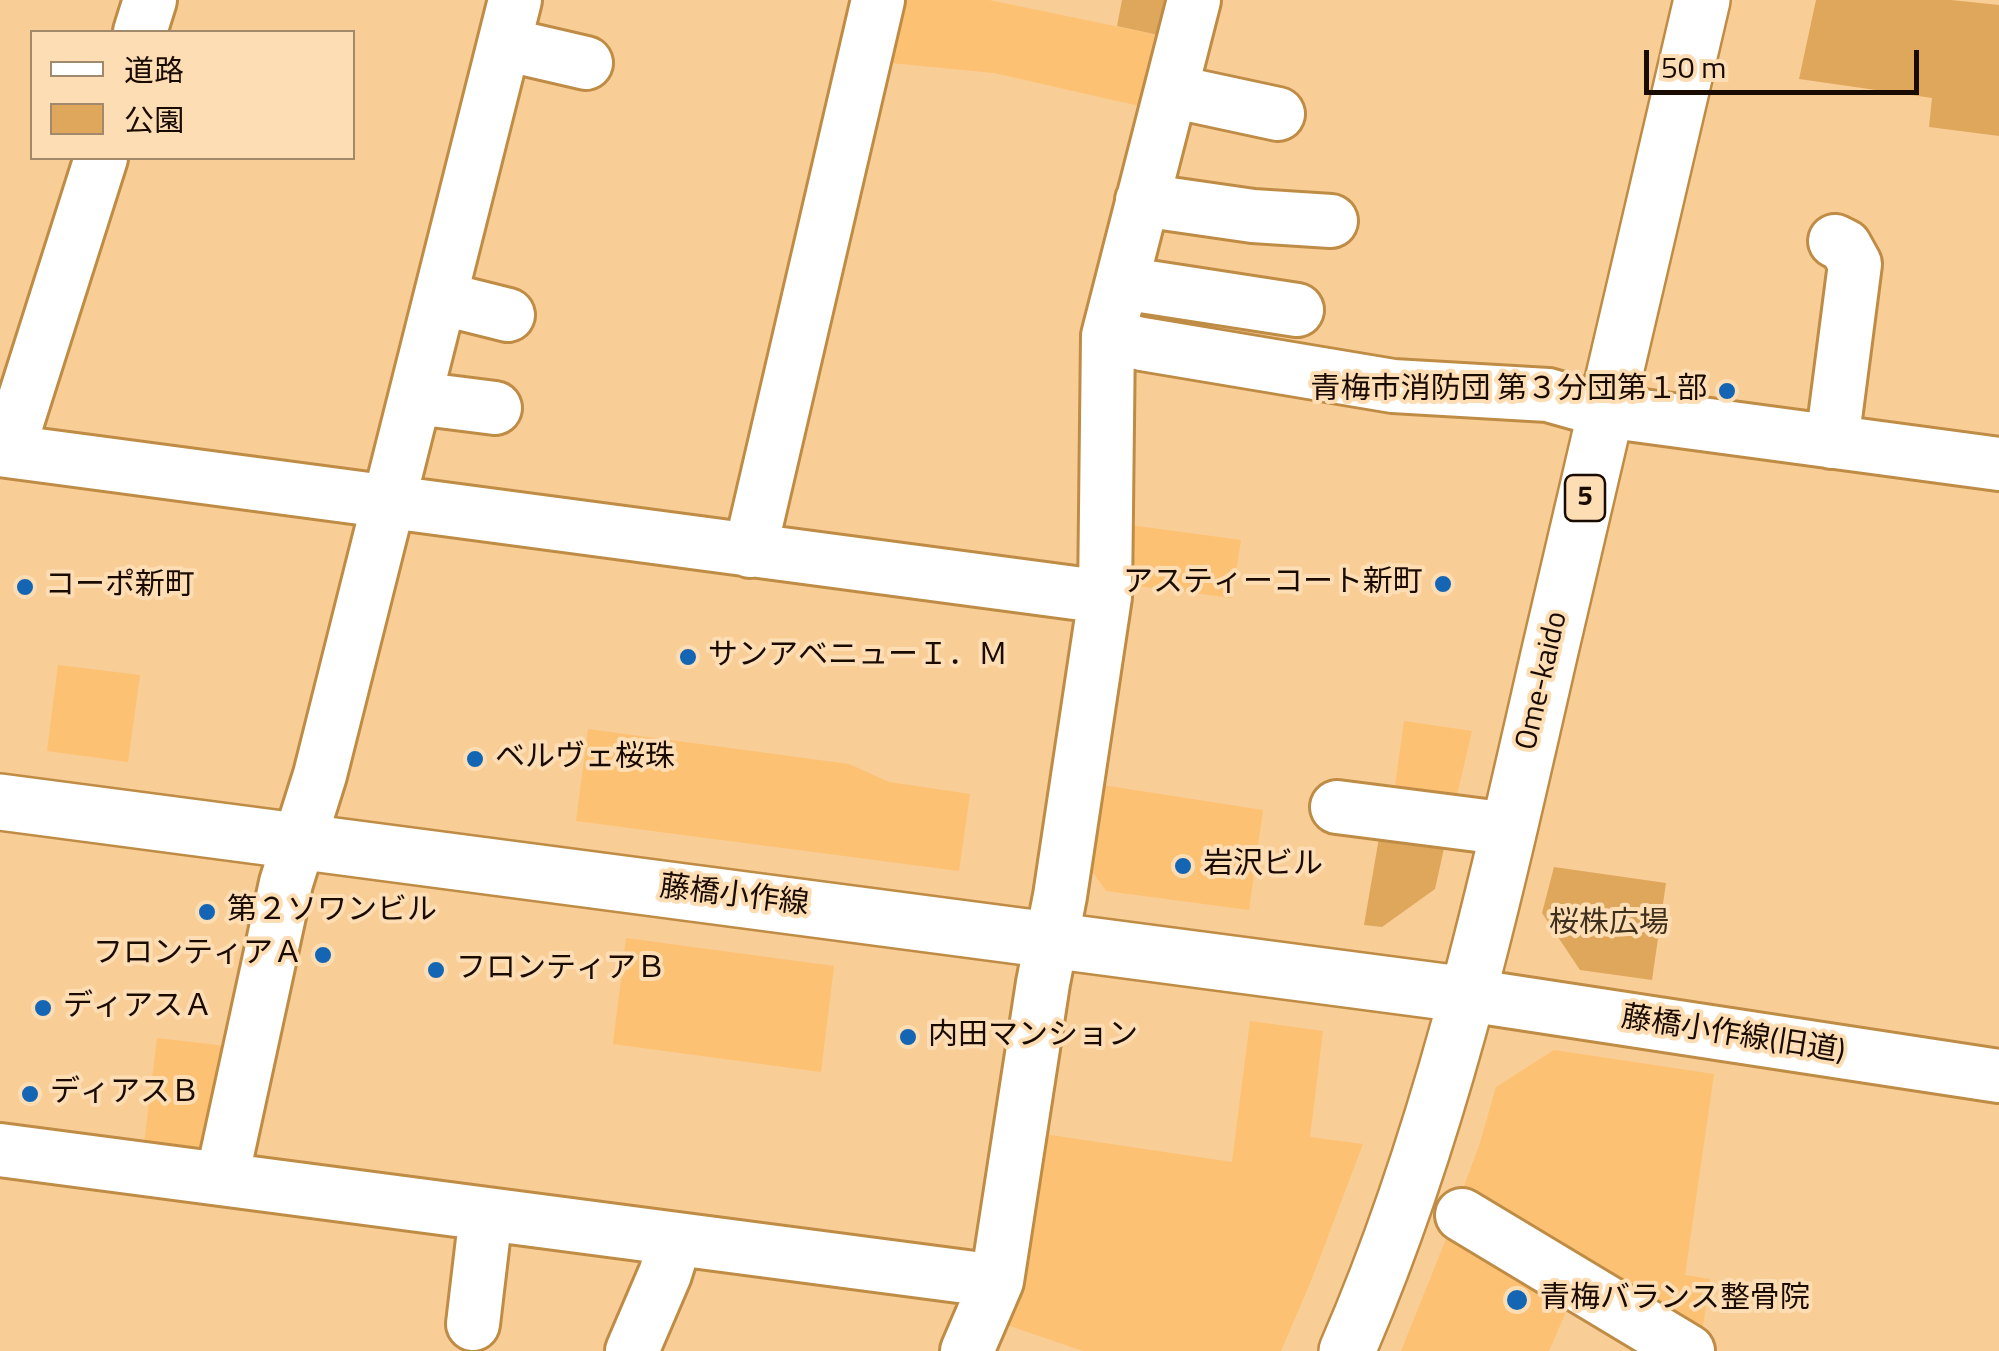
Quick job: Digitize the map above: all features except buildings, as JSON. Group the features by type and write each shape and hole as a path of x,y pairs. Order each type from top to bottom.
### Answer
{"main road":[{"name":"Ome-kaido","path":"1346,1351 1420,1161 1468,995 1702,0"},
{"name":"藤橋小作線","path":"0,802 1468,995"}],"street":[{"path":"141,30 150,0"},
{"path":"750,550 878,0"},
{"path":"967,1351 997,1281 1106,597 1108,336 1194,0"},
{"path":"222,1178 283,896 320,775 510,22 586,63"},
{"path":"1170,91 1278,114"},
{"path":"100,160 4,451 1106,597"},
{"path":"1142,200 1253,216 1331,221"},
{"path":"1832,442 1855,264 1845,246 1836,241"},
{"path":"1122,282 1297,310"},
{"path":"440,298 508,315"},
{"path":"1108,336 1394,386 1548,395 1605,411 1999,464"},
{"path":"416,398 495,408"},
{"path":"1337,807 1509,829"},
{"name":"藤橋小作線(旧道)","path":"1468,995 1999,1076"},
{"path":"0,1150 997,1281"},
{"path":"473,1324 486,1214"},
{"path":"1462,1215 1688,1351"},
{"path":"632,1351 676,1239"}],"shaded area":[{"path":"896,0 989,0 1163,36 1144,107 994,73 881,62"},
{"path":"1130,525 1241,540 1232,598 1130,585"},
{"path":"58,665 140,675 128,762 47,751"},
{"path":"1404,721 1472,731 1457,795 1439,806 1393,800"},
{"path":"588,729 849,764 889,782 970,794 959,871 576,821"},
{"path":"1102,785 1263,810 1249,910 1106,891 1090,868"},
{"path":"626,938 834,966 821,1072 613,1044"},
{"path":"1250,1021 1323,1031 1310,1137 1363,1144 1281,1351 1083,1351 998,1322 1037,1133 1232,1162"},
{"path":"157,1038 234,1047 211,1150 143,1152"},
{"path":"1554,1050 1714,1074 1685,1275 1710,1279 1700,1346 1458,1202 1496,1087"},
{"path":"1448,1234 1573,1296 1549,1351 1401,1351"}],"green space":[{"path":"1122,0 1172,0 1163,36 1117,26"},
{"path":"1816,0 1951,0 1999,5 1999,136 1929,127 1932,98 1799,79"},
{"path":"1381,826 1447,835 1435,889 1382,927 1364,925"},
{"name":"桜株広場","path":"1554,867 1666,883 1652,980 1580,970 1542,913"}],"place":[{"name":"青梅市消防団 第３分団第１部","path":"1727,391"},
{"name":"アスティーコート新町","path":"1443,584"},
{"name":"コーポ新町","path":"25,587"},
{"name":"サンアベニューＩ．Ｍ","path":"688,657"},
{"name":"ベルヴェ桜珠","path":"475,759"},
{"name":"岩沢ビル","path":"1183,866"},
{"name":"第２ソワンビル","path":"207,912"},
{"name":"フロンティアＡ","path":"323,955"},
{"name":"フロンティアＢ","path":"436,970"},
{"name":"ディアスＡ","path":"43,1008"},
{"name":"内田マンション","path":"908,1037"},
{"name":"ディアスＢ","path":"30,1094"},
{"name":"青梅バランス整骨院","path":"1517,1300"}]}
